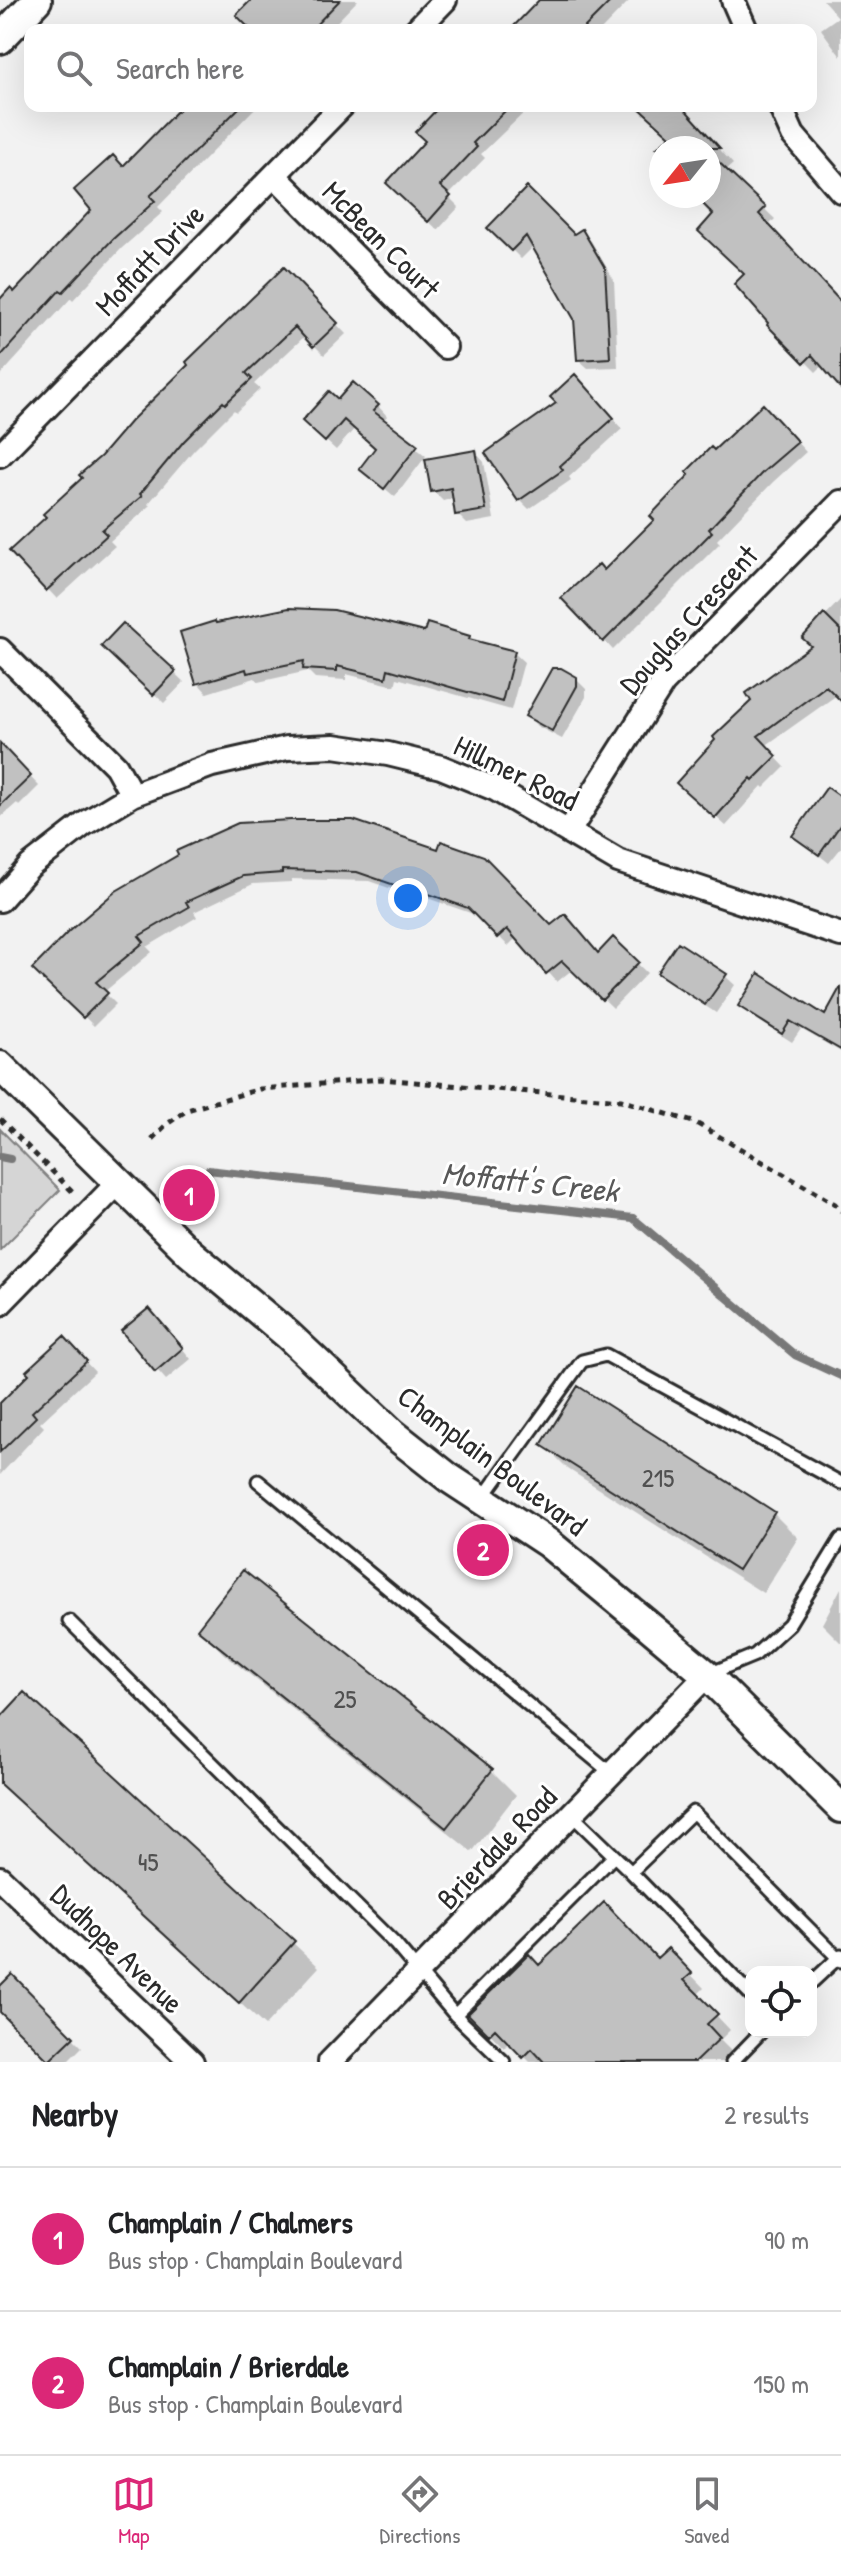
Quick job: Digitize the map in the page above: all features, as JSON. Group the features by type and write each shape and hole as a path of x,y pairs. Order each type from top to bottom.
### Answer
{"street":[{"path":"0,39 37,0"},
{"path":"422,24 445,0"},
{"path":"733,0 743,24"},
{"name":"Moffatt Drive","path":"0,455 336,112"},
{"path":"783,112 793,135 841,191"},
{"name":"McBean Court","path":"275,176 445,347"},
{"name":"Douglas Crescent","path":"569,831 663,683 841,502"},
{"path":"0,650 116,766 132,795"},
{"name":"Hillmer Road","path":"0,900 41,857 84,824 132,795 212,765 287,748 334,746 388,754 441,767 495,789 618,861 841,935"},
{"name":"Champlain Boulevard","path":"0,1066 198,1260 288,1335 392,1433 482,1500 548,1543 707,1675 841,1808"},
{"path":"0,1304 118,1183"},
{"name":"Brierdale Road","path":"330,2062 707,1675"},
{"name":"Dudhope Avenue","path":"2,1883 192,2062"}],"lane":[{"path":"482,1500 582,1361 606,1355 841,1483"},
{"path":"258,1481 611,1773"},
{"path":"707,1675 755,1655 789,1624 841,1539"},
{"path":"69,1621 395,1944 455,2015 504,2062"},
{"path":"631,1872 693,1812 840,1958 817,1978"},
{"path":"571,1814 745,1989"},
{"path":"455,2015 614,1856"},
{"path":"732,2062 755,2038"}],"path":[{"path":"152,1139 187,1110 260,1089 291,1086 381,1079 621,1100 696,1123 835,1204 841,1211"},
{"path":"0,1119 73,1192"}],"shaded area":[{"path":"0,1129 60,1190 0,1250"}],"building":[{"path":"251,0 340,0 317,24 245,24 236,15"},
{"path":"539,0 612,0 588,24 516,24"},
{"path":"176,112 235,112 150,196 155,201 113,239 63,292 60,290 0,357 0,299 10,288 14,292 91,210 74,190 113,155 123,166"},
{"path":"434,112 504,112 473,143 477,147 440,186 451,196 428,222 386,183 425,141 415,132"},
{"path":"644,112 687,112 709,136 670,136"},
{"path":"721,164 766,207 759,214 841,302 841,389 812,355 804,363 767,325 734,284 744,274 698,231 713,214 707,208 721,208"},
{"path":"527,187 574,234 582,229 605,268 610,358 577,360 574,319 526,236 511,251 487,228"},
{"path":"284,267 338,323 313,347 295,327 246,373 252,379 225,404 223,402 184,441 140,494 142,496 102,530 107,535 46,591 9,551 46,517 43,514 82,478 79,475 188,365 186,362"},
{"path":"575,374 614,418 560,466 563,470 518,501 485,453 556,403 550,397"},
{"path":"353,382 379,405 373,411 418,445 384,489 359,469 375,448 344,420 325,442 302,421 329,391 338,399"},
{"path":"763,404 798,442 763,472 709,529 712,532 603,642 561,598 599,564 604,570 654,520 650,516 689,475 686,472"},
{"path":"476,450 486,510 455,515 451,488 431,492 425,459"},
{"path":"289,608 334,610 424,632 427,623 470,636 469,639 515,651 502,702 388,669 386,678 337,666 337,671 303,669 304,661 247,673 246,669 196,684 180,632 215,621"},
{"path":"824,614 841,631 841,701 826,686 758,736 777,756 753,780 751,778 715,818 676,783 715,740 713,737 751,701 746,693 811,646 802,638"},
{"path":"123,623 176,671 153,695 101,646"},
{"path":"552,668 561,668 577,677 577,686 552,731 525,716"},
{"path":"0,743 31,776 0,806"},
{"path":"827,787 841,797 841,824 819,855 792,836"},
{"path":"353,820 438,849 441,841 484,856 551,925 565,914 598,953 613,937 639,962 602,1000 562,961 546,974 507,929 497,938 468,908 357,872 282,870 282,873 243,876 186,902 189,907 139,936 144,942 96,982 108,993 83,1018 32,969 69,931 116,891 178,855 176,851 238,823"},
{"path":"678,942 727,974 705,1005 657,973"},
{"path":"759,973 825,1015 841,986 841,1050 790,1021 782,1034 738,1006"},
{"path":"149,1308 183,1348 155,1372 121,1331"},
{"path":"64,1336 87,1361 32,1412 36,1417 0,1452 0,1403 29,1374 26,1371"},
{"path":"578,1386 775,1512 738,1570 541,1445"},
{"path":"243,1570 493,1769 446,1828 197,1629"},
{"path":"24,1692 295,1941 239,2003 0,1784 0,1718"},
{"path":"604,1902 657,1958 668,1948 692,1973 684,1980 718,2014 707,2024 720,2038 695,2062 544,2062 532,2049 523,2058 495,2029 489,2035 468,2014 529,1954 539,1965"},
{"path":"12,1974 74,2037 49,2061 0,2012 0,1986"}],"waterway":[{"name":"Moffatt's Creek","path":"0,1157 10,1159"},
{"name":"Moffatt's Creek","path":"208,1170 633,1218 795,1355 841,1376"}],"place":[{"name":"Champlain / Chalmers","path":"189,1195"},
{"name":"Champlain / Brierdale","path":"483,1550"}]}
